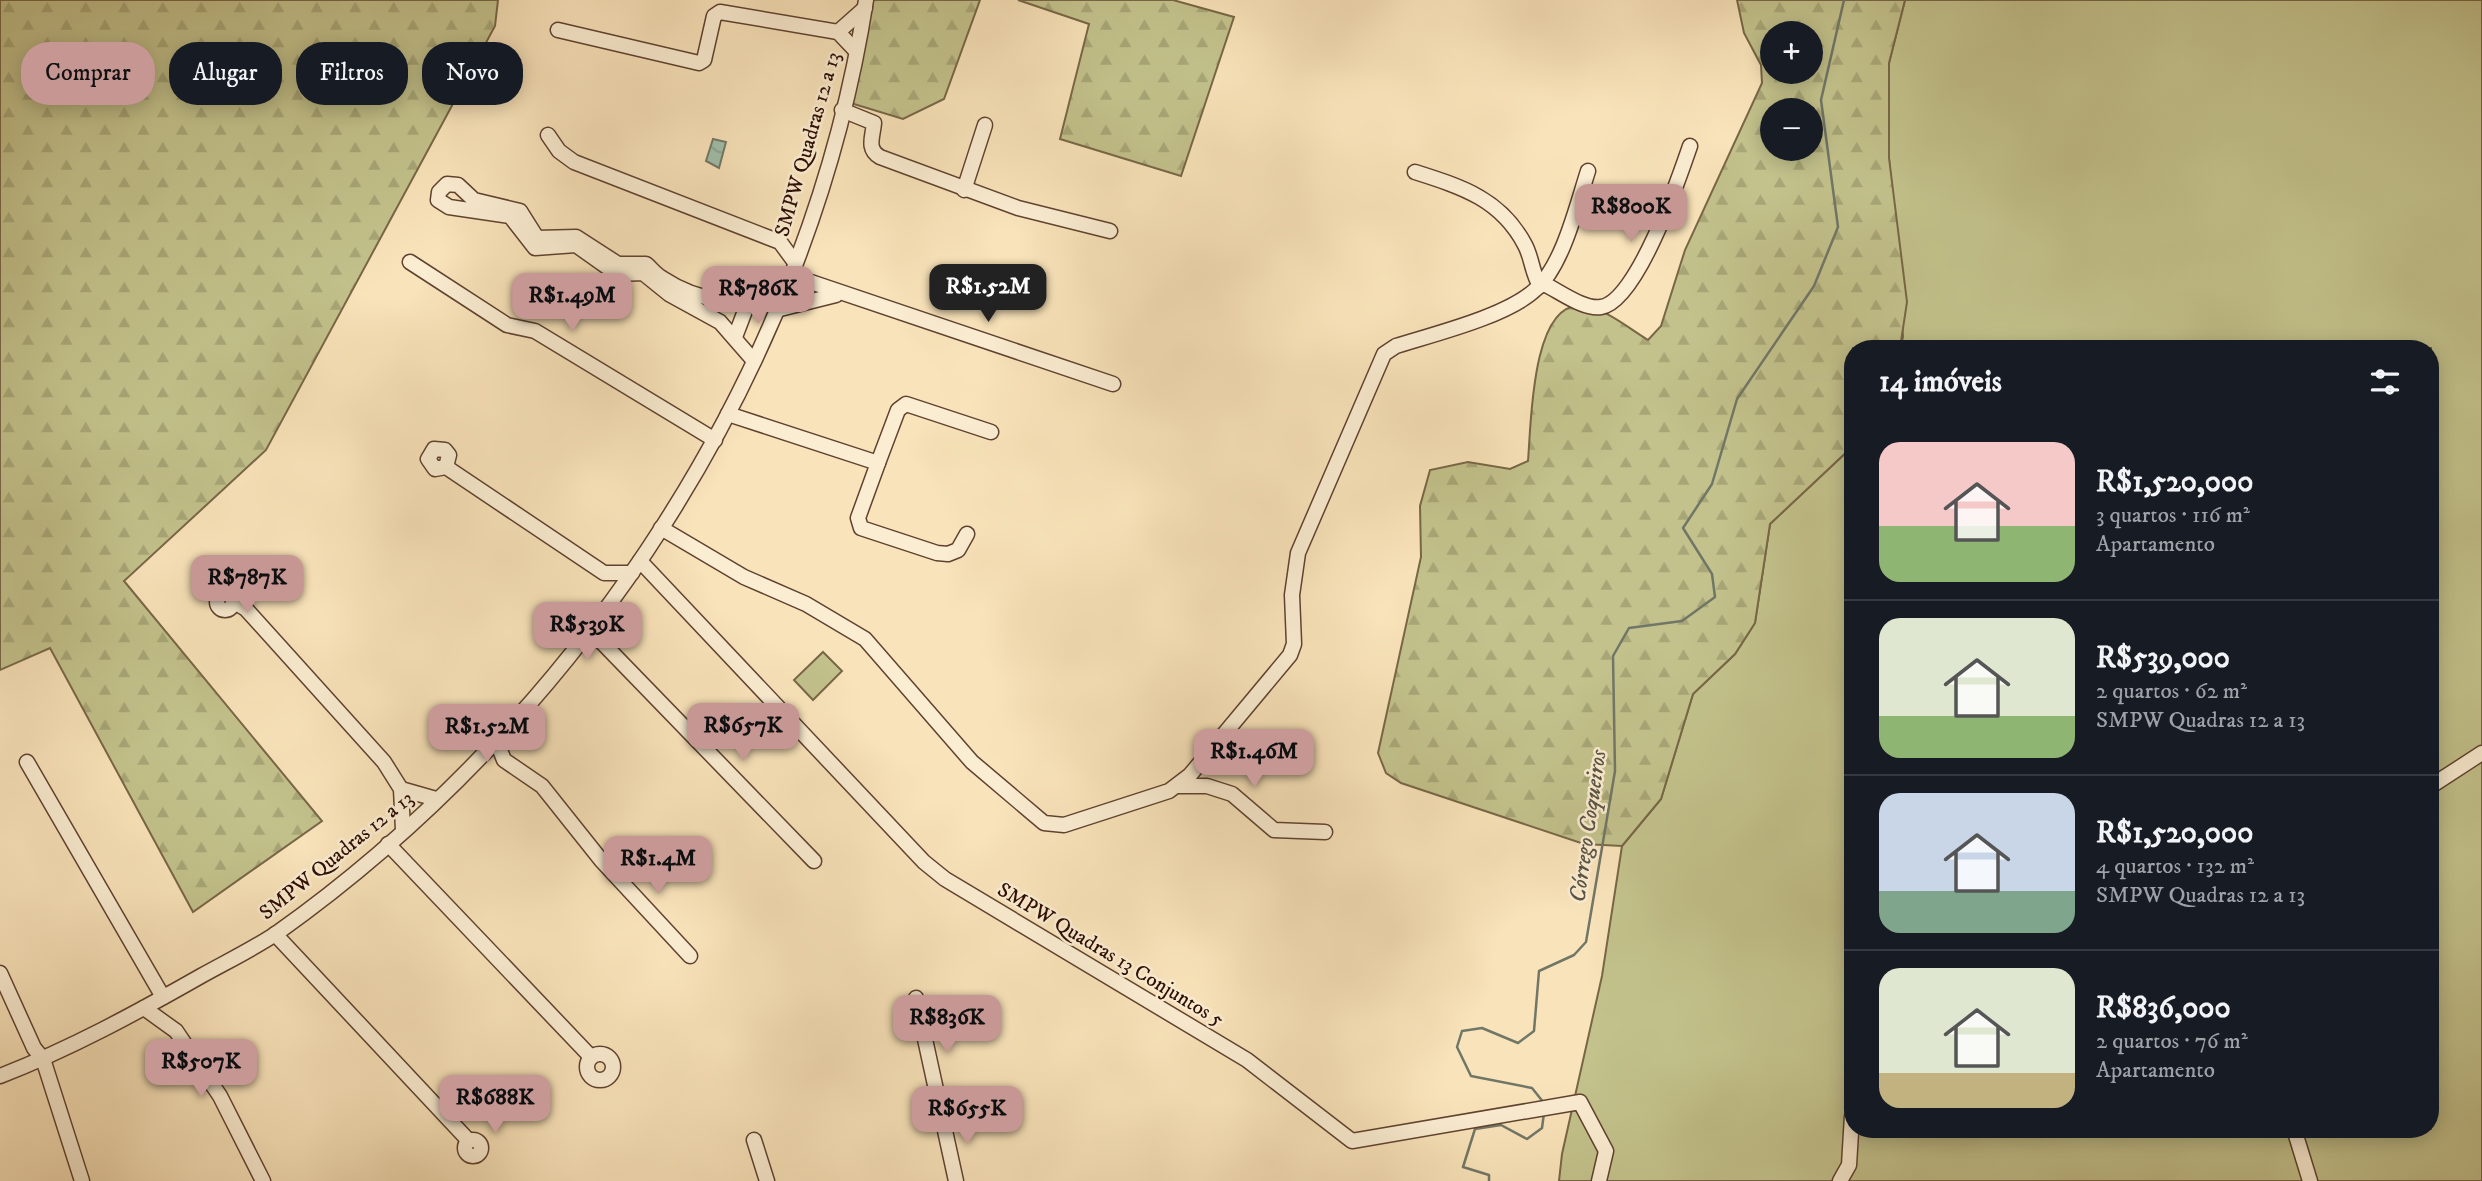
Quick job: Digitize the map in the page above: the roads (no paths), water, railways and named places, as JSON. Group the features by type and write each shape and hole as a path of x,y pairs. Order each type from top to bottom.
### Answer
{"street":[{"path":"838,32 865,4"},
{"name":"SMPW Quadras 12 a 13","path":"0,1076 43,1059 144,1008 275,934 388,844 436,799 496,740 590,630 662,528 715,440 754,361 804,234 842,110 865,4"},
{"path":"558,30 699,64 705,60 713,19 720,12 838,32 856,51"},
{"path":"842,110 874,123 871,144 876,155 1018,208 1110,231"},
{"path":"964,190 985,125"},
{"path":"548,135 559,151 574,162 780,242 804,234"},
{"path":"1415,172 1471,191 1501,211 1523,242 1541,284 1593,307 1605,307 1618,296 1643,261 1671,199 1690,146"},
{"path":"1179,786 1293,650 1292,595 1298,553 1384,354 1396,346 1489,315 1541,284 1568,232 1588,171"},
{"path":"754,361 735,337 713,317 669,294 643,273 617,274 576,245 535,248 510,216 449,207 438,200 439,192 447,184 458,185 474,200 517,209 537,238 576,237 621,265 646,264 666,281 724,302 748,303 782,295"},
{"path":"780,242 792,268 812,290 805,301"},
{"path":"410,262 456,289 507,325 535,331 715,440"},
{"path":"806,281 1114,384"},
{"path":"776,310 841,294"},
{"path":"735,337 748,303"},
{"path":"968,534 958,550 942,554 861,528 858,518 898,410 905,404 991,432"},
{"path":"729,414 878,463"},
{"path":"446,467 604,573 636,567"},
{"path":"662,528 744,577 806,604 865,639 972,762 1044,823 1064,825 1179,786 1207,786 1232,794 1273,830 1325,832"},
{"name":"SMPW Quadras 13 Conjuntos 5","path":"636,567 924,862 946,879 1247,1060 1352,1141 1580,1102 1606,1151 1599,1181"},
{"path":"604,573 610,603"},
{"path":"234,602 246,609 384,762 401,789 403,830"},
{"path":"590,630 814,861"},
{"path":"496,740 504,760 541,786 601,860 690,956"},
{"path":"2439,781 2482,753"},
{"path":"475,761 513,768"},
{"path":"27,762 163,997"},
{"path":"401,789 436,799"},
{"path":"388,844 591,1057"},
{"path":"275,934 469,1141"},
{"path":"0,973 34,1048 43,1059 82,1181"},
{"path":"916,998 957,1181"},
{"path":"144,1008 176,1031 183,1041 220,1096 263,1181"},
{"path":"1840,1181 1849,1165 1851,1138"},
{"path":"2297,1138 2310,1181"},
{"path":"754,1140 767,1181"}],"water":[{"path":"713,139 726,142 719,168 706,161"}],"waterway":[{"name":"Córrego Coqueiros","path":"1544,1103 1532,1088 1471,1076 1457,1047 1462,1031 1482,1028 1518,1043 1534,1031 1539,971 1574,955 1586,942 1615,771 1613,656 1629,628 1682,621 1715,597 1712,574 1683,528 1712,484 1737,399 1814,286 1838,227 1821,100 1844,0"},
{"name":"Córrego Coqueiros","path":"1489,1181 1489,1175 1463,1167 1475,1129 1501,1125 1527,1139 1542,1128 1544,1113"}]}
